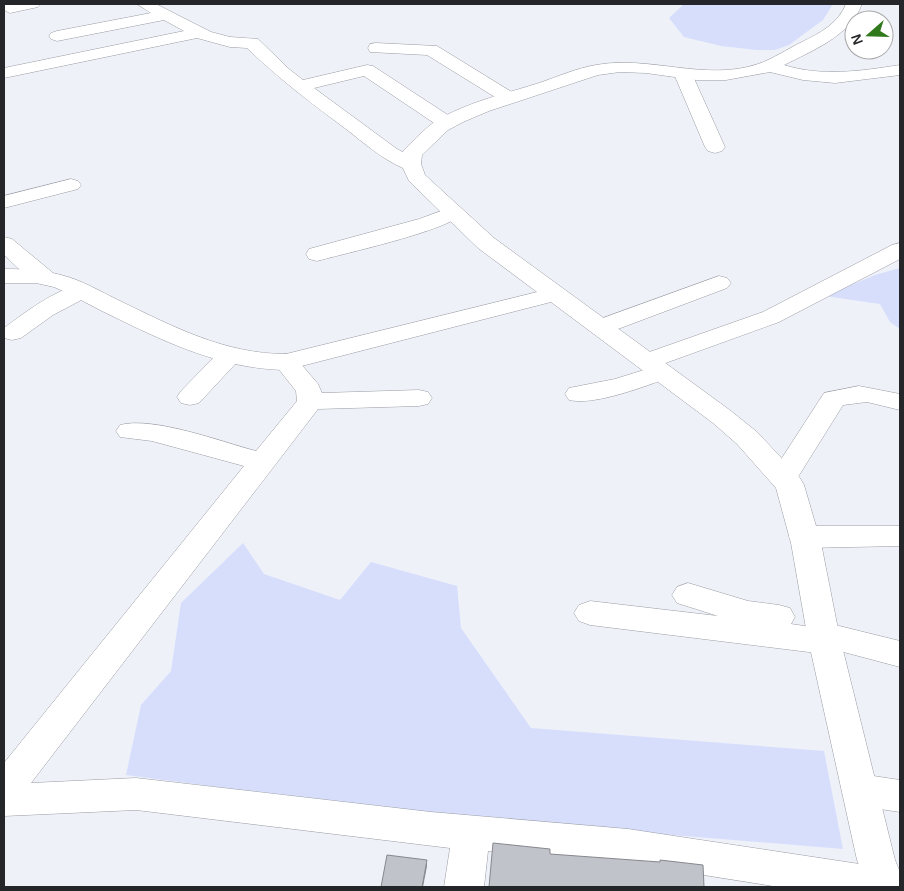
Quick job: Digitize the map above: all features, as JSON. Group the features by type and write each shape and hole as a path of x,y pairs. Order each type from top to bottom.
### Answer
{"street":[{"path":"10,8 33,4"},
{"path":"145,4 199,33 230,42 252,43 282,73 390,153 410,164"},
{"path":"4,800 136,794 471,833 628,846 766,878 886,886 876,860 823,632 804,537 790,485 747,438 722,417 486,243 416,177 410,164 412,153 447,123 483,107 579,74 620,67 646,68 683,74 726,75 770,66 813,44 840,26 852,10 854,4"},
{"path":"57,36 166,15"},
{"path":"4,73 199,33"},
{"path":"376,48 431,50 509,98"},
{"path":"770,66 788,72 826,78 853,78 900,70"},
{"path":"300,86 367,70 447,123"},
{"path":"683,74 715,147"},
{"path":"4,202 71,185"},
{"path":"317,254 427,224 452,213"},
{"path":"4,244 46,278"},
{"path":"578,394 620,386 655,367 771,317 900,250"},
{"path":"4,276 46,278 81,291 214,352 271,363 286,362 556,294"},
{"path":"601,327 719,283"},
{"path":"12,333 46,310 81,291"},
{"path":"190,397 229,356"},
{"path":"4,790 310,400 308,390 286,362"},
{"path":"783,478 833,399 864,393 900,402"},
{"path":"310,400 419,398"},
{"path":"130,431 153,432 263,462"},
{"path":"804,537 900,536"},
{"path":"688,595 748,614 823,632 900,654"},
{"path":"590,613 823,632"},
{"path":"860,790 900,796"},
{"path":"464,887 471,833"}],"shaded area":[{"path":"684,4 833,4 823,20 789,45 775,50 757,50 721,46 684,37 669,18"},
{"path":"900,268 900,329 890,322 880,304 825,296 875,275"},
{"path":"243,543 264,574 340,600 371,562 457,586 461,628 531,728 824,751 843,849 440,816 126,775 141,705 171,671 181,603"}],"building":[{"path":"493,843 550,849 550,854 660,862 660,860 703,865 704,887 489,887"},
{"path":"387,855 427,860 422,887 381,887"}]}
